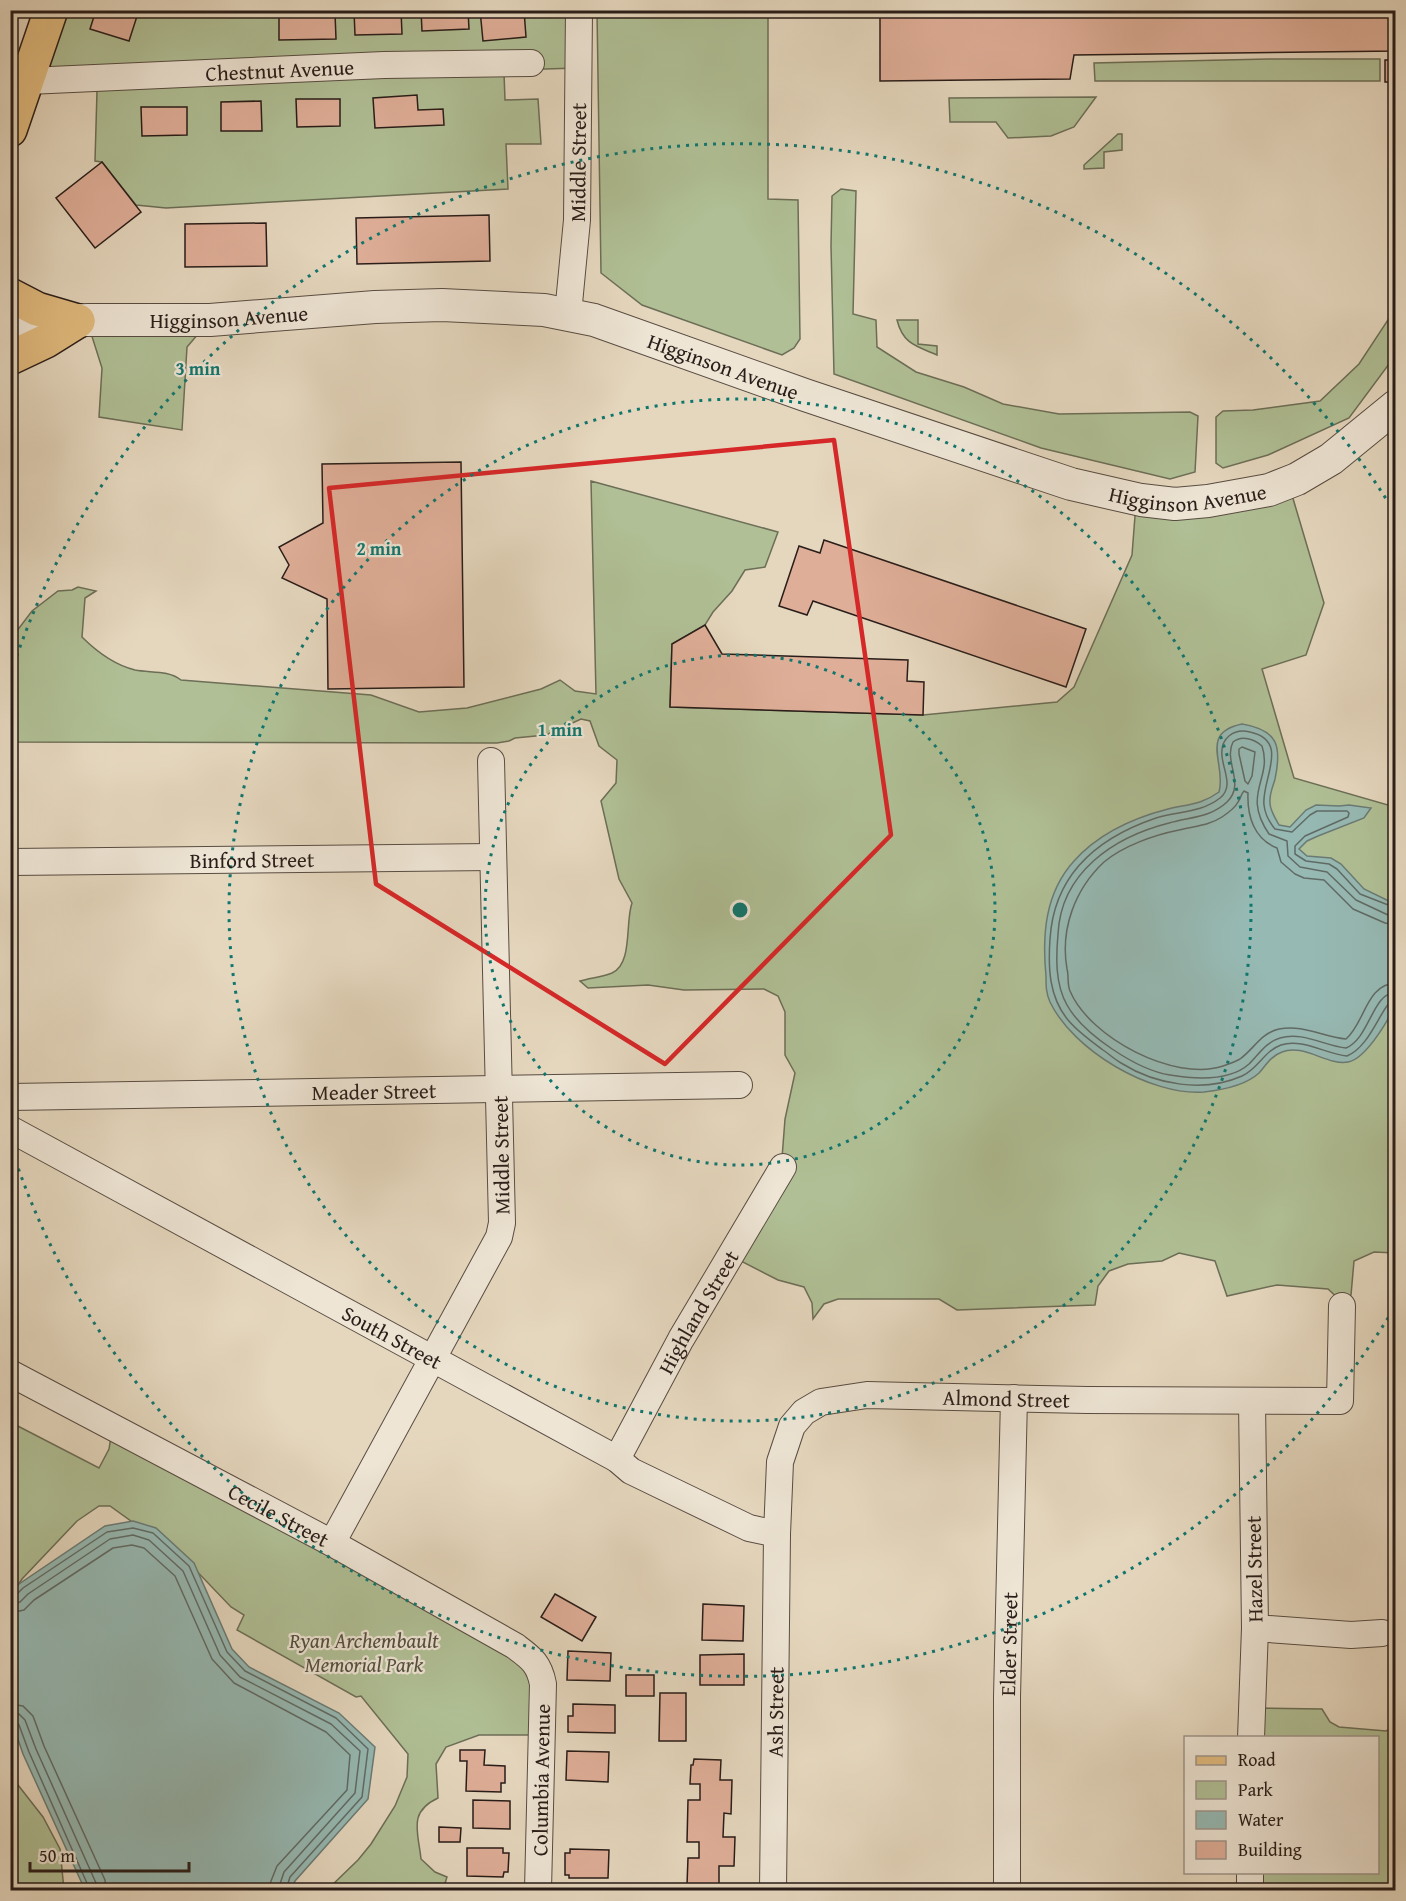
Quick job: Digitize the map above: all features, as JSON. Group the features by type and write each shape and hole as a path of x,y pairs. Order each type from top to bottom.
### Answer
{"main road":[{"path":"10,130 20,90 51,10"},
{"path":"10,295 37,309 78,321"},
{"path":"10,358 46,341 78,321"}],"street":[{"name":"Middle Street","path":"568,314 577,220 579,10"},
{"name":"Chestnut Avenue","path":"20,90 384,65 531,63"},
{"name":"Higginson Avenue","path":"10,323 210,320 375,307 442,305 544,310 594,320 805,395 1071,484 1141,500 1174,504 1208,501 1269,490 1297,479 1331,459 1395,406"},
{"name":"Middle Street","path":"332,1543 499,1237 502,1223 490,761"},
{"name":"Binford Street","path":"10,862 492,857"},
{"name":"Meader Street","path":"10,1097 739,1085"},
{"name":"South Street","path":"10,1129 617,1459 631,1471 749,1528 777,1534"},
{"name":"Highland Street","path":"617,1459 681,1339 783,1167"},
{"name":"Almond Street","path":"777,1534 780,1462 785,1444 792,1426 804,1412 821,1402 867,1395 1340,1401 1342,1306"},
{"name":"Cecile Street","path":"10,1373 332,1543 515,1646 530,1657 540,1669"},
{"name":"Elder Street","path":"1007,1890 1007,1685 1014,1398"},
{"name":"Hazel Street","path":"1251,1736 1254,1628 1252,1401"},
{"name":"Ash Street","path":"773,1890 777,1534"},
{"path":"1254,1628 1351,1635 1382,1634"},
{"name":"Columbia Avenue","path":"538,1890 543,1684 540,1669"},
{"path":"1250,1874 1250,1890"}],"highlighted area":[{"path":"834,440 891,835 665,1064 376,884 329,488"}],"green space":[{"path":"51,11 579,11 577,68 513,70 504,73 505,100 538,99 541,144 506,144 508,189 166,208 136,205 102,162 95,161 97,91 24,90"},
{"path":"597,11 768,11 768,199 798,200 800,339 794,348 782,355 642,305 601,273"},
{"path":"1380,59 1380,81 1095,81 1094,63"},
{"path":"1096,97 1074,127 1051,136 1008,138 996,122 950,122 949,98"},
{"path":"1118,134 1122,134 1122,150 1104,152 1104,168 1084,169 1084,165"},
{"path":"841,189 856,191 853,314 876,320 877,347 916,372 964,387 1003,404 1059,414 1190,412 1198,416 1195,472 1170,479 1041,448 834,374 832,196"},
{"path":"1395,304 1395,356 1349,418 1268,455 1223,468 1216,463 1216,417 1223,411 1253,410 1320,401 1359,364 1388,320"},
{"path":"210,320 187,347 182,430 99,417 102,368 89,327"},
{"path":"897,320 918,320 918,344 937,346 937,355 911,343 903,334"},
{"path":"591,481 778,532 765,567 745,570 732,591 713,612 705,625 672,644 670,707 923,715 1057,702 1074,687 1132,555 1136,503 1289,485 1324,603 1306,655 1262,669 1294,778 1395,807 1395,1253 1374,1252 1354,1261 1351,1295 1343,1303 1328,1289 1277,1285 1227,1296 1215,1261 1179,1253 1162,1261 1128,1264 1109,1271 1098,1286 1095,1305 957,1310 939,1299 838,1299 824,1304 813,1319 812,1303 804,1287 778,1280 733,1257 781,1171 785,1119 795,1073 785,1055 785,1012 778,996 764,989 684,990 648,985 588,988 580,981 612,973 619,968 626,952 632,903 619,879 601,801 616,783 617,760 599,746 590,721 581,719 546,735 515,738 497,743 11,742 10,640 32,611 58,591 78,587 96,591 85,598 82,637 87,642 120,665 135,670 165,673 181,680 371,695 419,712 467,708 541,689 560,680 575,691 596,694"},
{"name":"Ryan Archembault Memorial Park","path":"10,1422 99,1468 109,1449 111,1437 537,1669 537,1735 479,1735 446,1747 436,1764 438,1798 422,1810 417,1823 417,1831 421,1859 435,1872 447,1877 443,1890 327,1890 371,1844 395,1806 407,1777 408,1754 361,1696 356,1697 237,1630 244,1615 231,1607 188,1562 110,1506 99,1506 77,1521 22,1579 11,1596"},
{"path":"1250,1708 1322,1709 1330,1722 1339,1727 1386,1731 1395,1726 1395,1890 1250,1890 1250,1874 1379,1874 1379,1736 1250,1736"},
{"path":"11,1776 43,1817 60,1849 64,1890 11,1890"}],"water":[{"path":"1242,724 1263,730 1275,741 1278,757 1270,803 1279,825 1290,827 1306,810 1316,805 1371,808 1364,818 1307,841 1299,849 1307,856 1331,858 1341,864 1364,889 1395,904 1396,999 1378,1035 1355,1059 1348,1062 1332,1061 1307,1052 1290,1050 1275,1056 1259,1073 1240,1084 1226,1089 1204,1092 1183,1091 1138,1078 1115,1066 1076,1037 1061,1020 1050,1002 1046,989 1045,930 1051,901 1064,873 1094,842 1129,822 1168,809 1200,802 1219,792 1220,771 1217,742 1229,728"},
{"path":"133,1521 156,1528 194,1563 232,1649 249,1667 339,1713 375,1747 368,1799 295,1881 291,1890 85,1890 23,1754 11,1719 11,1594 19,1584 105,1526"}],"building":[{"path":"96,10 139,10 129,41 90,29"},
{"path":"401,10 402,34 355,35 354,11"},
{"path":"421,10 468,10 469,29 422,31"},
{"path":"480,10 524,10 526,37 483,41"},
{"path":"880,10 1396,10 1396,51 1074,55 1070,79 880,81"},
{"path":"335,13 336,39 279,40 279,14"},
{"path":"1385,60 1396,60 1396,82 1385,82"},
{"path":"417,95 418,110 443,109 444,125 375,128 373,98"},
{"path":"296,99 340,99 340,126 297,127"},
{"path":"261,101 262,131 221,131 221,102"},
{"path":"141,107 187,107 187,135 142,136"},
{"path":"102,162 141,212 95,248 56,198"},
{"path":"489,215 490,261 357,264 356,218"},
{"path":"266,223 267,266 185,267 185,224"},
{"path":"461,462 464,687 328,689 327,599 282,578 289,565 279,547 323,523 322,464"},
{"path":"824,540 1086,629 1066,687 813,601 807,615 779,606 799,546 820,553"},
{"path":"705,625 722,654 908,660 907,681 924,682 923,715 670,707 672,644"},
{"path":"555,1594 596,1617 582,1641 541,1617"},
{"path":"703,1604 744,1606 743,1641 702,1640"},
{"path":"568,1651 611,1653 610,1681 567,1680"},
{"path":"744,1654 744,1685 700,1685 700,1655"},
{"path":"626,1675 654,1675 654,1696 626,1696"},
{"path":"660,1693 686,1693 686,1741 659,1741"},
{"path":"573,1704 615,1705 615,1733 568,1732 568,1716 573,1716"},
{"path":"460,1750 485,1750 484,1765 505,1766 505,1783 501,1783 501,1792 466,1791 467,1761 460,1761"},
{"path":"567,1751 609,1752 608,1782 566,1780"},
{"path":"694,1759 721,1760 720,1780 732,1780 731,1814 724,1813 723,1837 735,1837 734,1866 719,1866 719,1886 687,1885 688,1858 699,1858 699,1842 687,1842 688,1800 700,1800 700,1784 690,1784 691,1765"},
{"path":"473,1800 510,1801 510,1829 473,1828"},
{"path":"439,1827 461,1828 460,1842 439,1842"},
{"path":"467,1848 503,1848 503,1853 509,1853 508,1872 504,1872 503,1877 467,1876"},
{"path":"570,1849 609,1850 608,1878 569,1878 569,1875 565,1875 565,1853 570,1853"}]}
